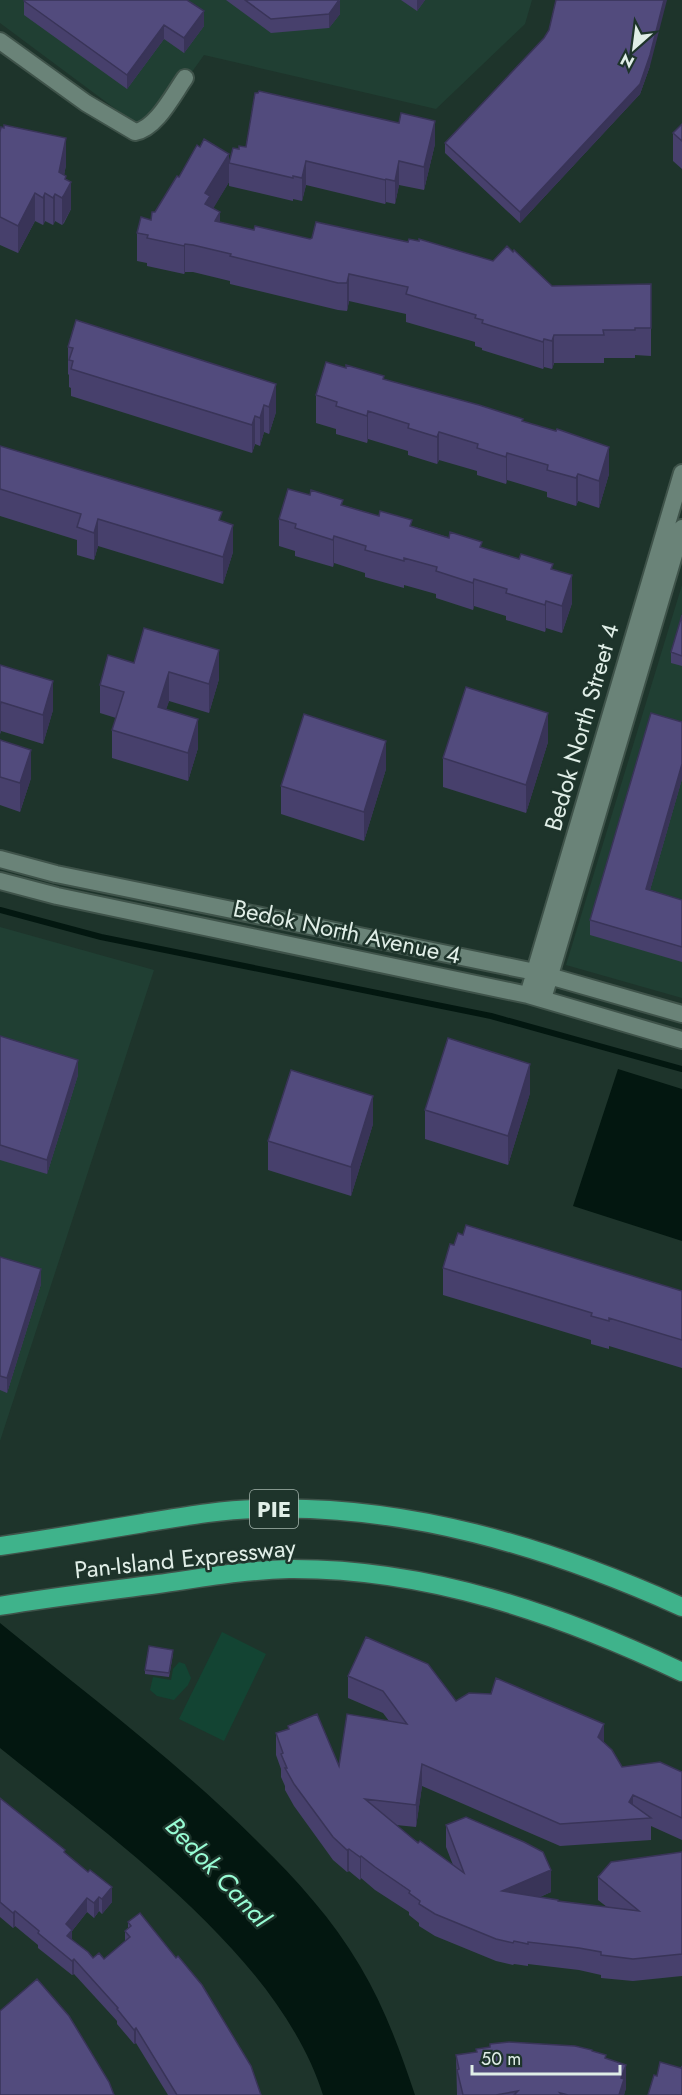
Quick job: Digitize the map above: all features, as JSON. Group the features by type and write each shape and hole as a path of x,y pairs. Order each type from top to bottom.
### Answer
{"highway":[{"name":"Pan-Island Expressway","path":"0,1546 201,1514 301,1508 355,1512 438,1525 545,1552 682,1607"},
{"name":"Pan-Island Expressway","path":"7,1605 246,1572 290,1569 343,1571 436,1585 513,1604 585,1629 682,1672"}],"street":[{"path":"0,41 86,103 135,132 142,131 152,124 184,78"},
{"name":"Bedok North Street 4","path":"543,974 682,473"},
{"name":"Bedok North Street 4","path":"536,997 682,528"},
{"name":"Bedok North Avenue 4","path":"0,859 56,874 543,974 682,1014"},
{"name":"Bedok North Avenue 4","path":"0,881 57,896 536,997 682,1040"}],"shaded area":[{"path":"0,0 532,0 525,24 436,109 204,55 174,97 145,131 0,23"},
{"path":"682,585 682,998 566,965"},
{"path":"0,927 154,970 0,1441"},
{"path":"222,1632 266,1654 224,1741 179,1719"},
{"path":"179,1662 185,1664 191,1678 188,1685 174,1700 157,1696 150,1690 153,1677 171,1680 173,1669"}],"water":[{"path":"618,1069 682,1089 682,1241 573,1206"},
{"name":"Bedok Canal","path":"0,1623 197,1785 301,1886 338,1933 369,1981 391,2029 415,2095 323,2095 301,2044 269,1994 230,1947 186,1902 139,1860 0,1748"}],"building":[{"path":"25,0 187,0 204,11 184,38 164,25 127,75"},
{"path":"245,0 339,0 329,14 271,19"},
{"path":"556,0 664,0 640,84 520,212 445,143 544,38 549,30"},
{"path":"259,91 399,123 401,113 435,121 424,167 399,161 395,181 306,161 302,178 293,176 293,178 229,163 233,148 246,147 255,93"},
{"path":"682,124 682,141 673,133"},
{"path":"4,125 66,138 59,172 71,182 64,195 62,198 55,194 53,198 45,193 43,198 35,193 18,226 0,217 0,132"},
{"path":"204,139 229,154 205,193 210,196 205,204 220,212 215,221 254,230 255,226 310,239 316,222 408,242 409,239 419,241 419,239 493,261 507,246 552,286 651,284 651,328 603,330 604,335 554,335 552,341 544,339 543,342 482,323 483,320 475,318 476,315 406,294 408,287 349,274 347,283 338,283 193,245 185,244 184,246 147,238 148,235 137,233 141,217 151,220 152,212 155,212 197,145 200,147"},
{"path":"76,320 276,384 269,407 264,405 260,418 255,416 252,425 71,369 73,361 69,360 73,348 68,347"},
{"path":"326,362 384,376 383,379 479,405 523,419 522,421 556,431 557,429 609,447 599,481 578,474 576,478 547,470 548,465 507,453 506,457 477,448 478,444 439,432 437,437 408,428 409,424 368,411 367,416 336,406 337,402 316,395"},
{"path":"0,446 222,512 219,520 233,525 223,557 98,519 94,533 77,527 81,514 0,489"},
{"path":"288,489 310,495 311,490 343,500 341,505 379,516 380,511 412,520 410,526 449,538 450,532 482,542 480,547 519,559 521,554 553,564 551,569 572,575 562,606 546,601 545,605 506,593 507,589 474,579 473,583 436,571 437,567 404,558 404,561 365,550 366,546 334,536 333,540 295,528 296,524 279,519"},
{"path":"682,615 682,656 671,652"},
{"path":"144,628 219,650 209,684 169,672 158,707 198,719 188,753 112,730 124,692 100,685 108,655 134,663"},
{"path":"0,665 53,681 43,715 1,702 0,706"},
{"path":"466,687 548,713 526,785 443,758"},
{"path":"651,713 682,722 682,764 646,889 682,900 682,947 590,920"},
{"path":"304,714 386,741 364,812 281,786"},
{"path":"0,740 31,750 20,783 0,777"},
{"path":"0,1036 78,1060 47,1160 0,1145"},
{"path":"448,1038 530,1064 508,1136 425,1110"},
{"path":"291,1070 373,1096 351,1167 268,1141"},
{"path":"466,1225 682,1291 682,1340 609,1318 609,1321 591,1316 592,1313 443,1268 450,1244 454,1245 458,1233 463,1235"},
{"path":"0,1257 41,1269 7,1378 0,1376"},
{"path":"366,1637 428,1664 456,1701 469,1693 491,1694 496,1678 604,1724 598,1737 612,1750 622,1767 660,1762 682,1772 682,1818 633,1795 629,1802 651,1818 560,1824 422,1764 416,1805 365,1799 418,1843 420,1841 464,1873 446,1825 466,1817 543,1852 551,1870 502,1891 558,1901 639,1911 598,1877 611,1862 682,1852 682,1954 633,1959 601,1955 601,1952 579,1948 528,1942 528,1944 514,1941 513,1943 496,1939 435,1914 419,1904 420,1901 409,1893 410,1891 361,1856 347,1850 333,1837 285,1768 287,1768 276,1733 289,1729 288,1726 317,1714 339,1766 347,1714 407,1724 383,1691 348,1676"},
{"path":"149,1646 173,1650 169,1673 145,1670"},
{"path":"0,1798 65,1850 64,1852 88,1872 90,1870 112,1887 102,1899 99,1897 94,1903 87,1898 66,1924 72,1930 67,1936 93,1958 99,1953 104,1959 130,1937 125,1931 131,1926 128,1922 140,1913 176,1958 178,1956 202,1985 251,2066 261,2095 177,2095 136,2028 134,2030 118,2008 74,1959 72,1961 15,1911 13,1913 0,1902"},
{"path":"37,1979 69,2016 109,2082 114,2095 0,2095 0,2011"},
{"path":"509,2042 575,2046 606,2055 605,2058 626,2065 621,2078 624,2079 619,2095 560,2093 562,2095 514,2095 518,2091 496,2095 463,2095 456,2055 477,2052 476,2049 490,2047 490,2044"},
{"path":"660,2062 681,2068 682,2066 682,2095 648,2095 654,2075 657,2076"}],"waterway":[{"path":"0,910 101,937 491,1016 682,1069"}]}
